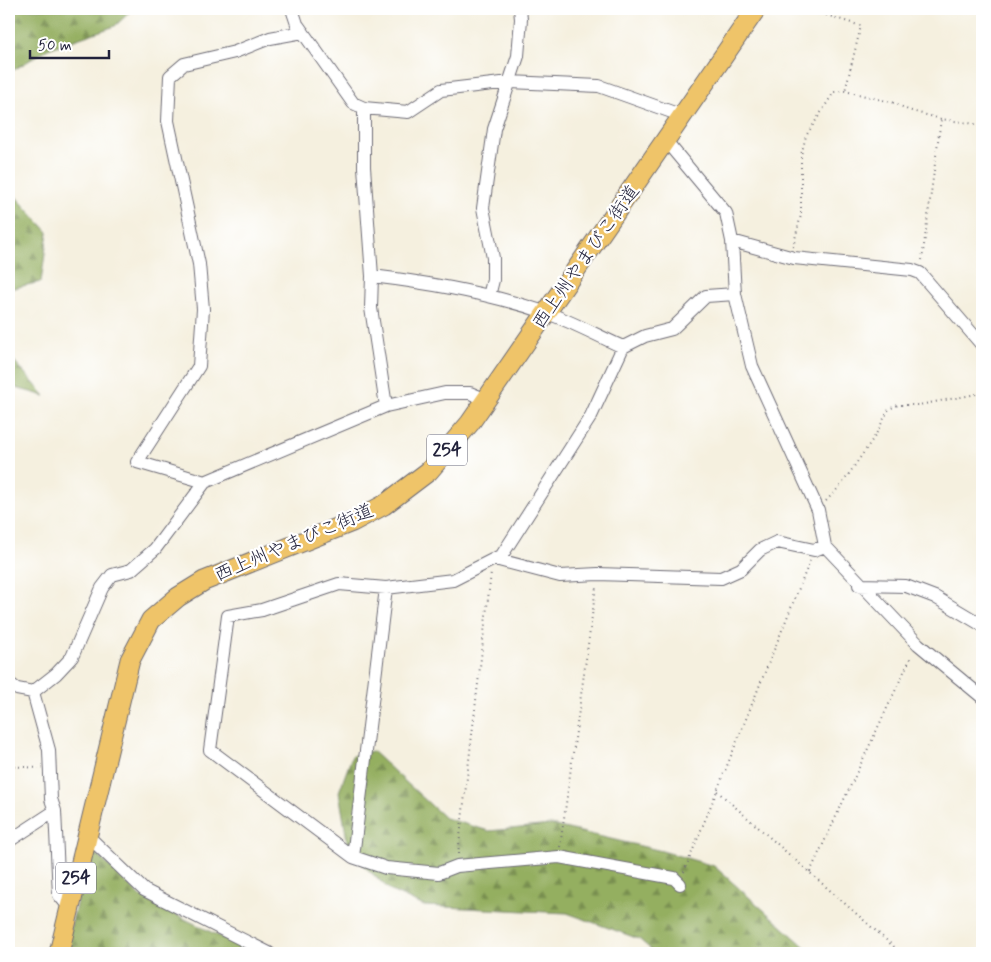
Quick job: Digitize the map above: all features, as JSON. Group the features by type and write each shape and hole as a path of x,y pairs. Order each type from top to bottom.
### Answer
{"highway":[{"name":"西上州やまびこ街道","path":"60,952 69,907 130,660 151,620 178,597 204,581 352,522 384,505 429,471 487,400 756,9"}],"street":[{"path":"292,9 297,24 353,102 364,108 408,112 441,90 510,82 599,86 683,116"},
{"path":"489,296 493,280 493,258 483,208 494,129 518,56 520,9"},
{"path":"206,482 136,462 199,366 203,309 199,264 168,121 170,76 184,64 235,52 270,38 303,32"},
{"path":"364,108 364,168 372,276 371,308 386,406"},
{"path":"666,141 726,213 732,241 735,294 752,366 818,510 819,548"},
{"path":"732,241 791,257 912,270 920,273 982,345"},
{"path":"372,276 432,283 489,296 547,313 623,347"},
{"path":"680,884 674,878 559,857 457,866 439,872 386,868 353,857 210,750 228,616 262,610 339,584 386,588 453,580 502,554 591,416 623,347 645,336 672,329 706,296 735,294"},
{"path":"9,683 17,689 33,692 56,674 72,657 102,588 112,575 131,570 156,549 206,482 386,406 446,393 470,394 487,400"},
{"path":"495,558 560,576 598,574 721,578 741,569 760,550 777,542 819,548 918,644 982,697"},
{"path":"859,585 906,586 935,597 982,625"},
{"path":"353,857 386,588"},
{"path":"33,692 50,750 51,799 55,811 59,895 69,907"},
{"path":"9,841 55,811"},
{"path":"88,836 144,890 269,953"}],"path":[{"path":"807,9 861,26 845,91"},
{"path":"791,257 800,216 801,154 806,136 834,92 845,91 895,103 908,110 941,119 982,126"},
{"path":"920,273 941,119"},
{"path":"818,510 842,484 875,436 889,409 898,405 919,405 982,393"},
{"path":"680,884 819,548"},
{"path":"457,866 488,582 495,558"},
{"path":"559,857 598,574"},
{"path":"810,872 918,644"},
{"path":"9,766 50,768"},
{"path":"717,791 901,953"}],"green space":[{"path":"9,9 133,9 115,26 48,49 9,73"},
{"path":"9,189 48,232 41,282 9,289"},
{"path":"9,355 45,396 9,386"},
{"path":"372,751 445,818 489,831 551,825 662,851 714,866 812,953 655,953 639,939 567,913 424,906 391,891 349,852 339,792 352,756"},
{"path":"90,848 141,897 253,953 69,953 66,946"}]}
